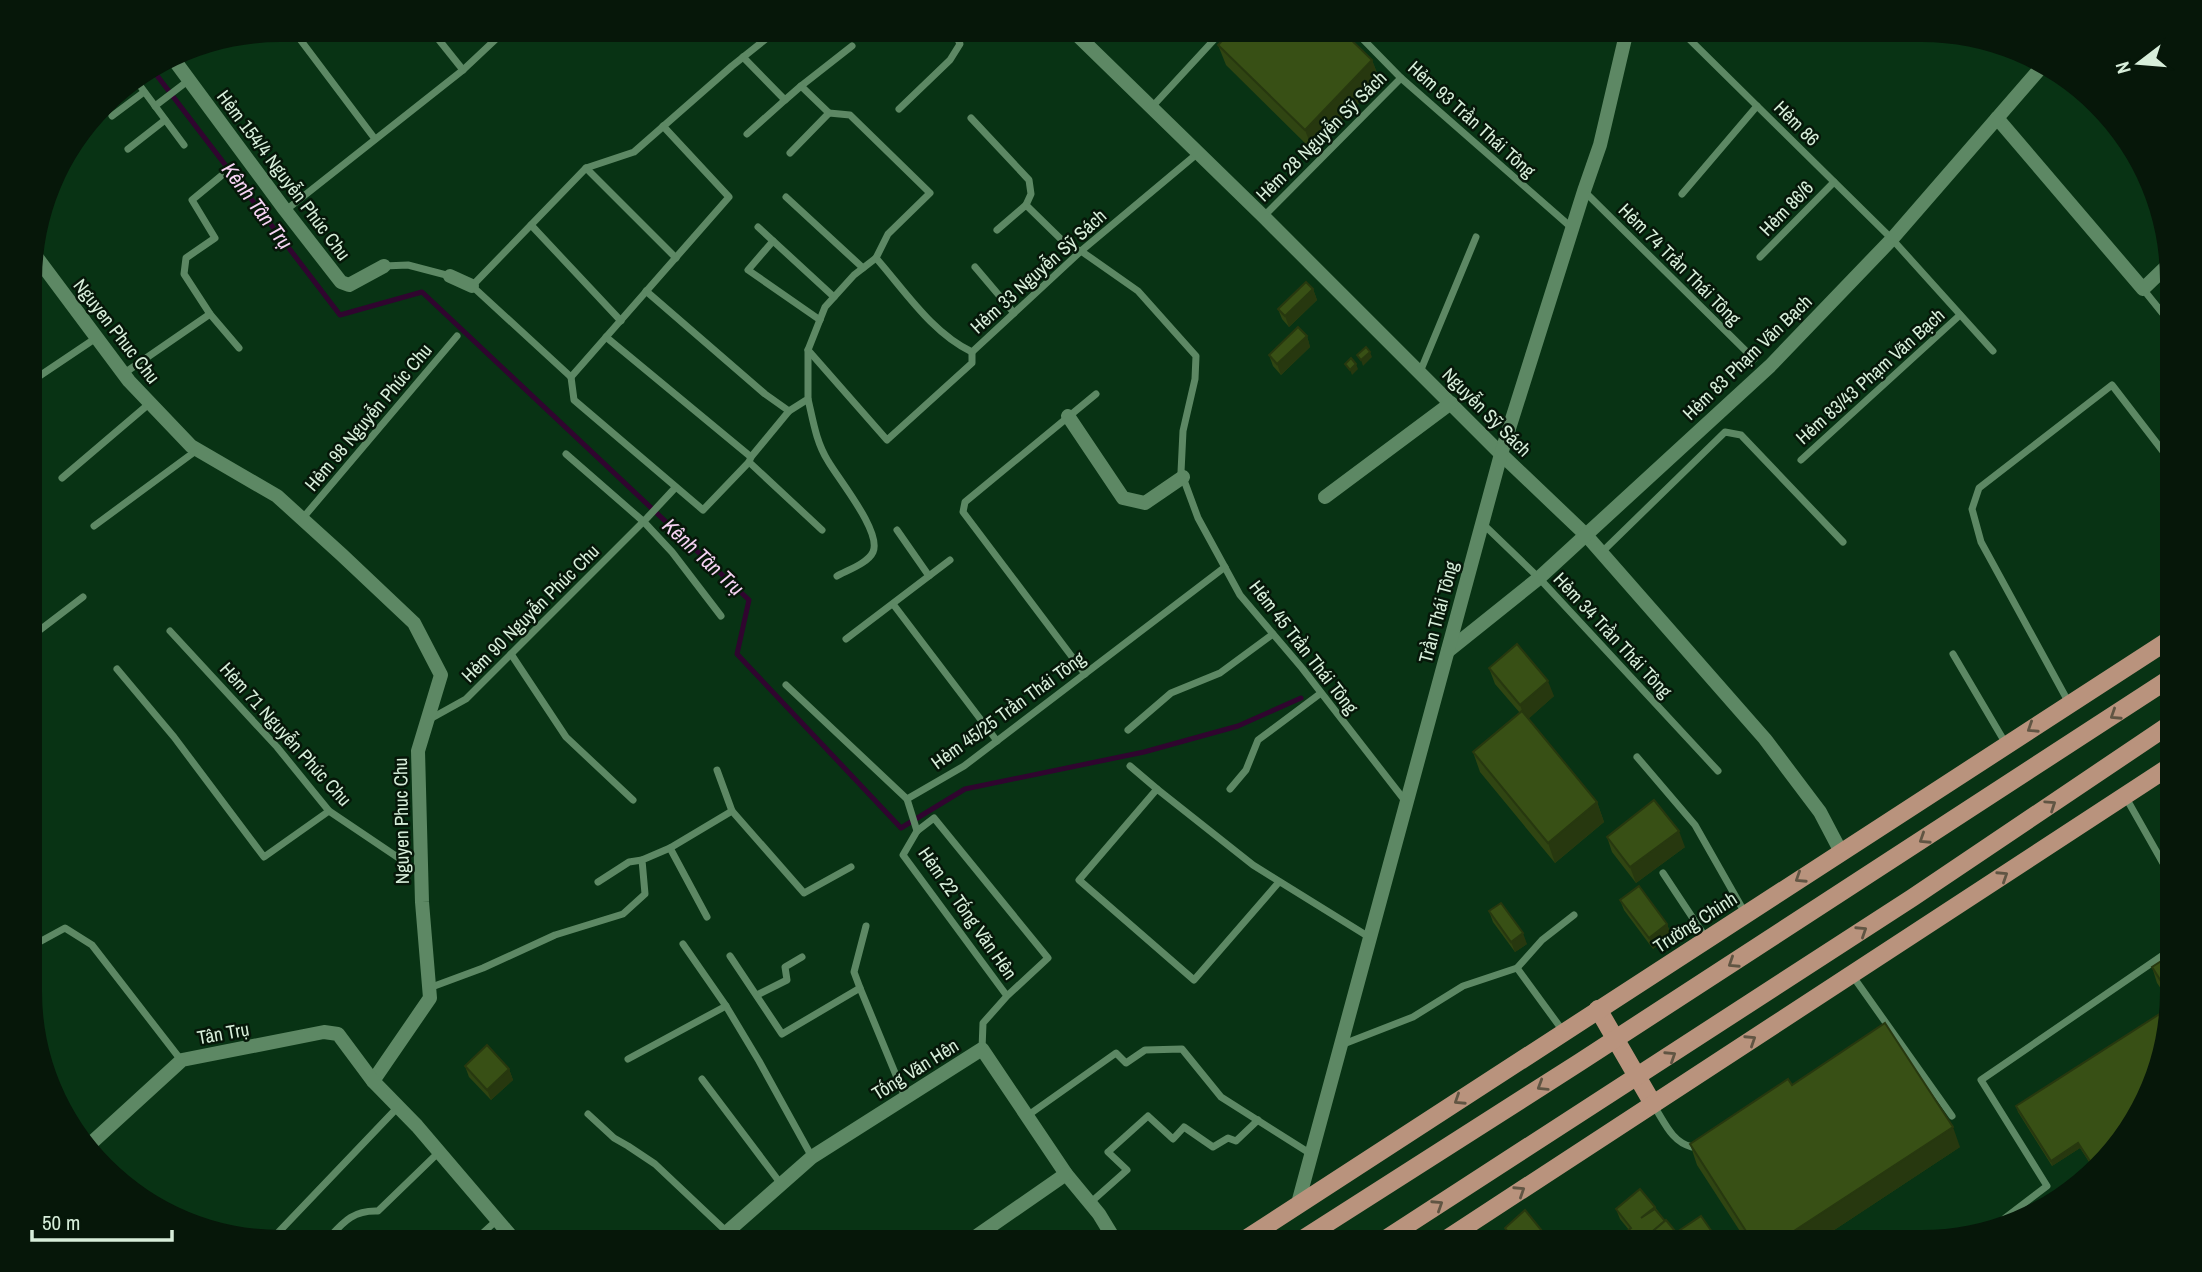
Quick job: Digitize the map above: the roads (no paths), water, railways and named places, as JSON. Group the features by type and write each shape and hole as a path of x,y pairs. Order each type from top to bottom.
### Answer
{"main road":[{"name":"Trường Chinh","path":"1261,1229 2159,646"},
{"path":"1318,1229 2159,685"},
{"path":"1401,1229 1912,898 2159,732"},
{"path":"1461,1229 2159,773"},
{"path":"1598,1009 1653,1104"}],"street":[{"name":"Nguyễn Sỹ Sách","path":"1089,42 1151,108 1586,535 1765,739 1820,812 1841,852"},
{"name":"Trần Thái Tông","path":"1297,1207 1501,454 1600,145 1624,42"},
{"name":"Hẻm 154/4 Nguyễn Phúc Chu","path":"177,66 185,84 341,282 349,285 384,266"},
{"name":"Hẻm 83 Phạm Văn Bạch","path":"1448,651 1539,578 1770,366 1892,239 2037,72"},
{"path":"1997,118 2143,289 2159,274"},
{"name":"Nguyen Phuc Chu","path":"43,266 123,374 191,446 277,496 414,623 441,676 418,751 421,873 430,998 373,1081"},
{"name":"Hẻm 154/4 Nguyễn Phúc Chu","path":"450,276 472,286"},
{"path":"1325,497 1451,403"},
{"path":"1068,416 1123,498 1144,503 1183,477"},
{"name":"Tân Trụ","path":"94,1140 182,1060 324,1032 338,1034 373,1081"},
{"name":"Tống Văn Hên","path":"731,1230 812,1157 982,1049 1066,1174 1108,1230"},
{"path":"373,1081 506,1230"},
{"path":"986,1230 1066,1174"}],"lane":[{"path":"302,42 375,139"},
{"path":"441,42 463,70"},
{"path":"285,210 463,70 493,42"},
{"path":"762,42 634,152 586,168 472,286 571,377 574,400 703,510 750,460 789,411 808,399"},
{"path":"899,109 950,60 959,42"},
{"path":"1151,108 1212,42"},
{"name":"Hẻm 93 Trần Thái Tông","path":"1366,42 1401,78 1572,229"},
{"name":"Hẻm 86","path":"1692,42 1892,239"},
{"path":"747,134 801,86 852,46"},
{"path":"743,57 785,100"},
{"name":"Hẻm 28 Nguyễn Sỹ Sách","path":"1264,217 1401,78"},
{"path":"158,104 185,84"},
{"path":"801,86 829,113 850,115 930,193 888,234 876,258 825,307 808,350 808,399 816,435 828,461 871,527 875,541 873,554 837,576"},
{"path":"141,87 158,104 165,120 184,145"},
{"path":"112,116 144,92"},
{"path":"1682,194 1757,106"},
{"path":"789,153 829,113"},
{"path":"971,118 1029,180 1031,194 1026,205 997,230"},
{"path":"128,149 165,120"},
{"path":"571,377 729,197 663,127"},
{"name":"Hẻm 33 Nguyễn Sỹ Sách","path":"876,258 930,320 955,344 972,352 1081,251 1198,153"},
{"path":"586,168 676,258"},
{"path":"221,176 192,200 215,239 186,258 184,274 210,314 239,348"},
{"name":"Hẻm 86/6","path":"1760,257 1833,182"},
{"name":"Hẻm 74 Trần Thái Tông","path":"1584,191 1754,359"},
{"path":"786,197 863,268"},
{"name":"Hẻm 45 Trần Thái Tông","path":"1026,205 1070,248 1081,251 1138,291 1196,356 1195,379 1183,431 1181,472 1198,518 1240,595 1407,802"},
{"path":"531,225 621,321"},
{"path":"758,227 834,297"},
{"path":"1420,373 1476,237"},
{"name":"Hẻm 83/43 Phạm Văn Bạch","path":"1892,239 1993,351"},
{"path":"773,241 748,270 820,320"},
{"name":"Hẻm 154/4 Nguyễn Phúc Chu","path":"384,266 408,265 450,276"},
{"path":"975,267 1014,313"},
{"path":"2143,289 2159,309"},
{"path":"646,292 765,394 789,411"},
{"path":"123,374 210,314"},
{"name":"Hẻm 83/43 Phạm Văn Bạch","path":"1801,460 1960,315"},
{"name":"Hẻm 98 Nguyễn Phúc Chu","path":"302,519 457,336"},
{"path":"606,337 750,460 822,530"},
{"path":"42,375 96,338"},
{"path":"808,350 887,440 972,363 972,352"},
{"path":"2070,704 1981,542 1972,509 1979,488 2112,384 2159,446"},
{"path":"1085,674 963,512 965,502 1096,394"},
{"path":"62,478 150,403"},
{"path":"1602,553 1725,432 1741,435 1843,542"},
{"path":"94,526 197,450"},
{"path":"566,453 645,520 721,616"},
{"name":"Hẻm 90 Nguyễn Phúc Chu","path":"428,720 466,699 676,488"},
{"name":"Hẻm 34 Trần Thái Tông","path":"1482,523 1539,578 1718,771"},
{"path":"897,530 929,576"},
{"path":"846,639 950,560"},
{"name":"Hẻm 45/25 Trần Thái Tông","path":"907,799 964,766 1225,567"},
{"path":"42,628 83,597"},
{"path":"893,604 997,741"},
{"name":"Hẻm 71 Nguyễn Phúc Chu","path":"170,631 277,747 329,811 421,873"},
{"path":"1128,730 1171,693 1220,673 1273,634"},
{"path":"511,654 566,737 633,800"},
{"path":"1953,654 2007,745"},
{"path":"117,668 174,737 264,857 329,811"},
{"path":"786,685 907,799 918,831 934,818 1048,958 1007,996"},
{"path":"1230,789 1245,770 1258,740 1321,693"},
{"path":"1637,757 1695,825 1745,914"},
{"path":"1130,766 1253,865 1370,938"},
{"path":"717,771 732,811 804,893 851,867"},
{"path":"1157,789 1079,880 1194,980 1279,882"},
{"path":"2125,795 2159,856"},
{"path":"598,882 629,862 642,860 670,848 732,811"},
{"name":"Hẻm 22 Tống Văn Hên","path":"918,831 903,855 1007,996 983,1023 982,1049"},
{"path":"670,848 707,916"},
{"path":"429,988 483,968 555,935 623,914 645,894 642,860"},
{"path":"1662,873 1706,939"},
{"path":"1341,1045 1413,1017 1463,986 1517,968 1542,940 1574,915"},
{"path":"866,926 855,972 906,1098"},
{"path":"42,940 65,928 92,945 182,1060"},
{"path":"683,944 760,1061 812,1157"},
{"path":"730,956 782,1034 860,988"},
{"path":"757,995 786,980 785,967 802,957"},
{"path":"2015,1210 2047,1185 1981,1080 2159,958"},
{"path":"1517,968 1563,1032"},
{"path":"1852,974 1952,1116"},
{"path":"628,1059 726,1006"},
{"path":"1878,1033 1889,1026"},
{"path":"1027,1116 1116,1053 1126,1063 1145,1050 1182,1049 1222,1097 1311,1155"},
{"path":"702,1079 782,1184"},
{"path":"1653,1104 1674,1138 1682,1144 1692,1147 1707,1141"},
{"path":"281,1230 398,1107"},
{"path":"588,1114 614,1138 655,1164 716,1230"},
{"path":"1090,1203 1127,1170 1108,1152 1148,1116 1173,1139 1184,1127 1213,1147 1228,1138 1236,1141 1258,1121"},
{"path":"337,1230 349,1217 366,1211 378,1211 438,1153"},
{"path":"486,1230 497,1220"}],"waterway":[{"name":"Kênh Tân Trụ","path":"157,76 340,315 422,292 749,600 737,654 901,828 965,789 1144,752 1238,726 1301,698"}]}
